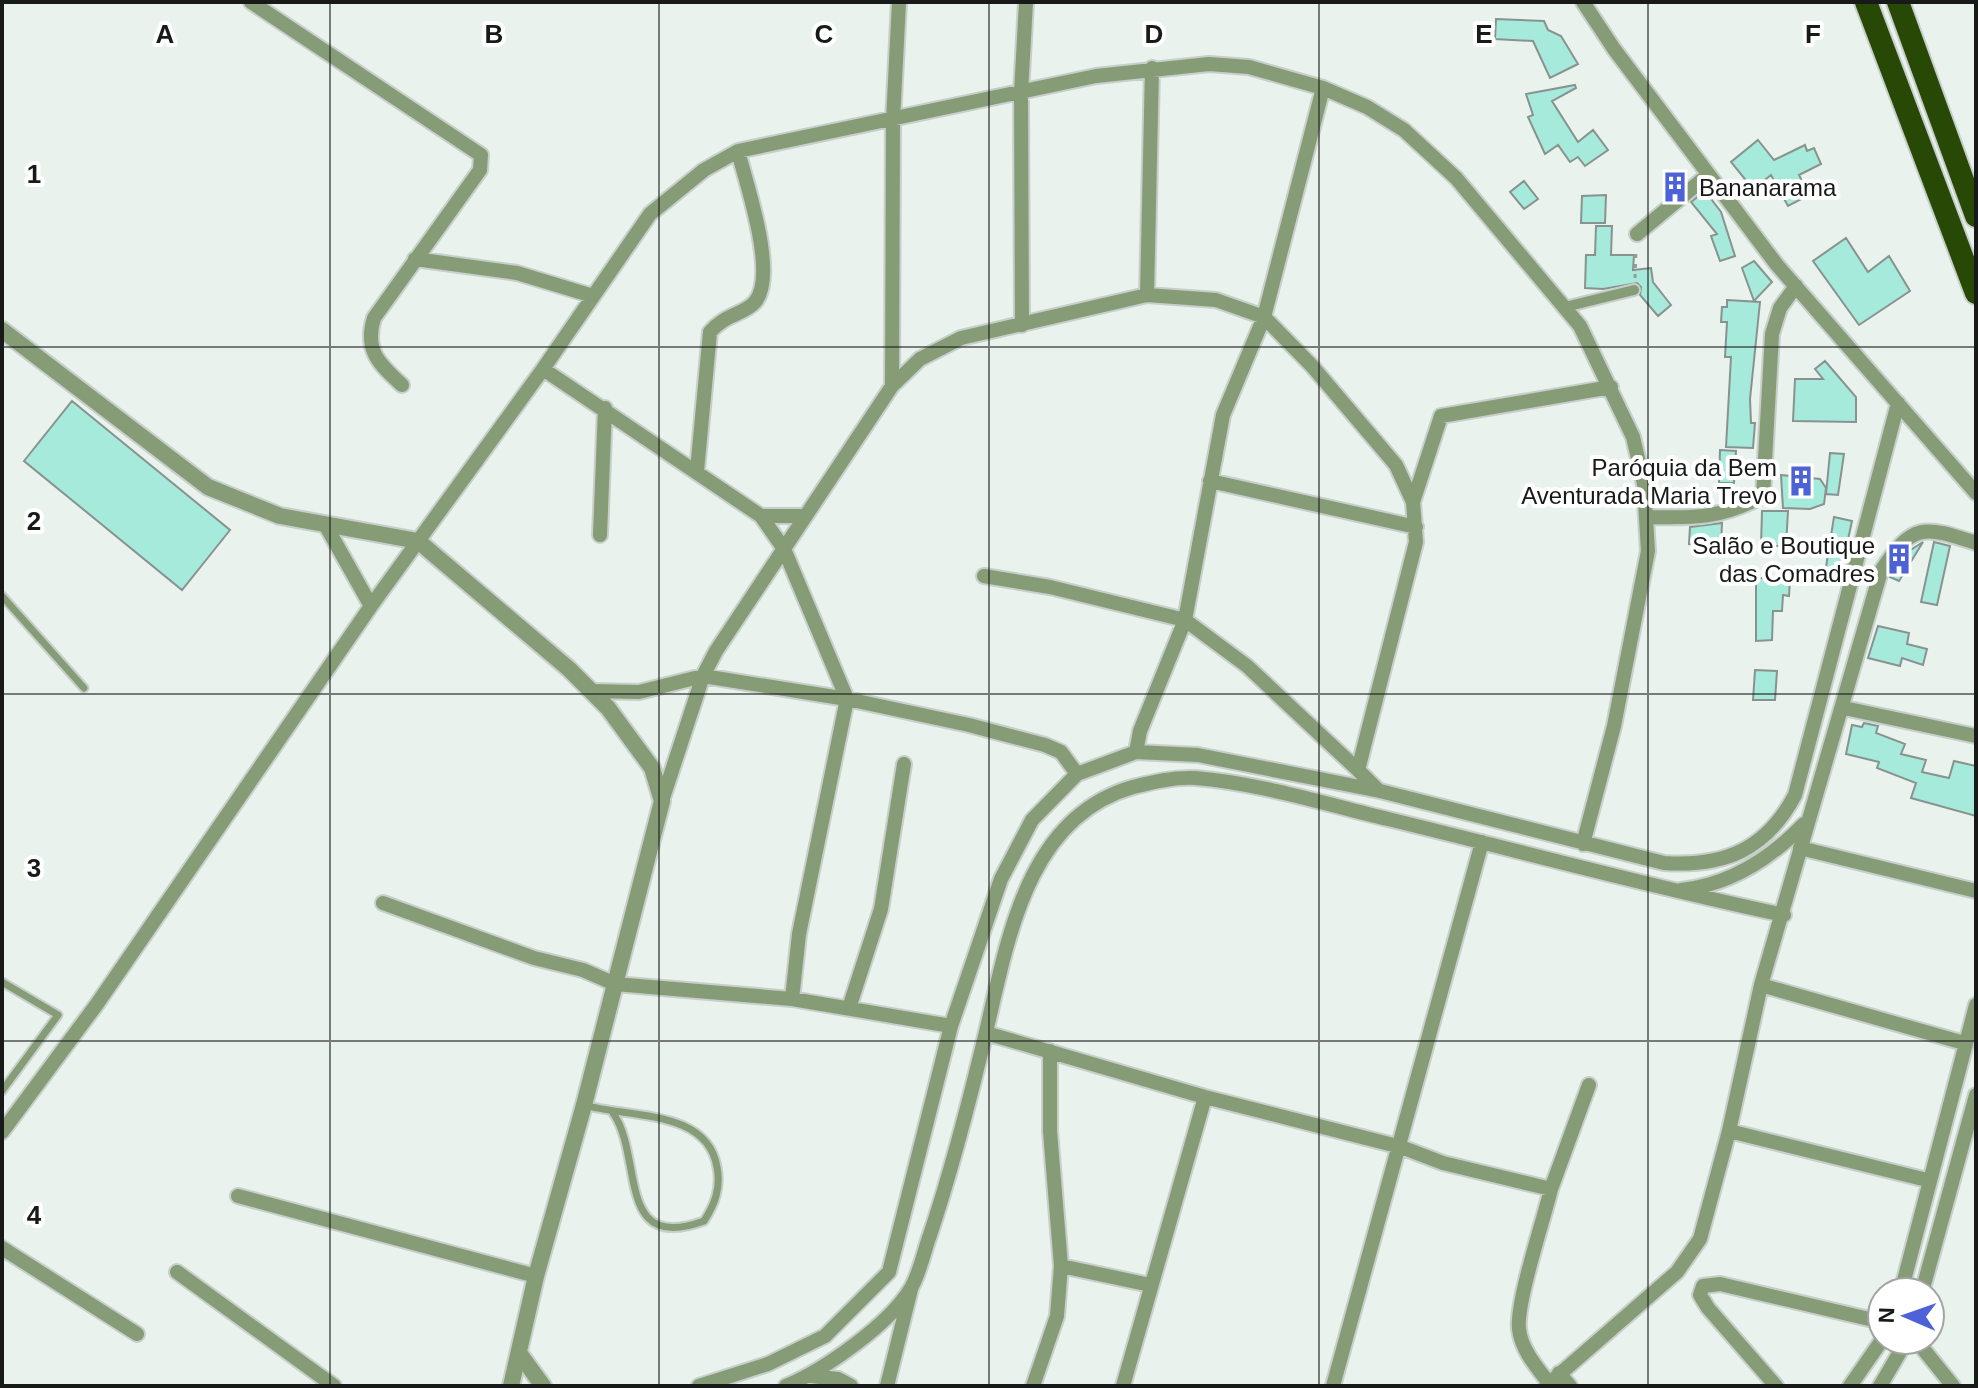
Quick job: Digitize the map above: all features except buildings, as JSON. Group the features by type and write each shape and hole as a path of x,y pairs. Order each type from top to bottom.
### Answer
{"highway":[{"path":"1866,2 1976,293"},
{"path":"1898,2 1976,216"}],"street":[{"path":"251,2 481,155 480,170 374,318 370,347 376,361 402,385"},
{"path":"892,386 893,120 899,2"},
{"path":"1022,325 1021,93 1026,2"},
{"path":"1583,2 1708,175 1796,286 1976,493"},
{"path":"2,1132 124,965 371,606 543,369 650,214 704,170 738,151 1096,76 1209,64 1249,67 1323,88 1367,107 1404,130 1456,178 1580,326 1633,437 1644,484 1648,551 1643,591 1583,844"},
{"path":"1147,295 1152,68"},
{"path":"1136,752 1140,731 1185,620 1223,415 1264,317 1323,88"},
{"path":"697,471 710,332 722,319 751,306 761,293 763,258 738,151"},
{"path":"1637,234 1708,175"},
{"path":"415,259 517,273 593,296"},
{"path":"1646,517 1701,519 1732,512 1763,496 1772,334 1780,308 1796,286"},
{"path":"1565,307 1634,290"},
{"path":"511,1386 536,1276 584,1105 662,801 703,676 892,386 920,359 961,338 1147,295 1216,300 1264,317 1312,366 1396,465 1413,502 1416,542 1358,770"},
{"path":"2,330 208,487 280,516 418,541 591,691 632,737 652,768 662,801"},
{"path":"543,369 761,516 784,549 847,699 799,934 792,999"},
{"path":"1413,502 1441,416 1611,387"},
{"path":"699,1386 768,1364 825,1336 889,1272 951,1026 1001,879 1032,820 1077,774 1136,752 1198,755 1380,791 1664,863 1695,865 1748,849 1785,813 1795,795 1898,403"},
{"path":"600,535 605,408"},
{"path":"1210,481 1416,527"},
{"path":"761,516 805,516"},
{"path":"326,526 371,606"},
{"path":"1551,1381 1683,1265 1700,1239 1729,1131 1761,985 1784,915 1807,822 1844,708 1881,571 1894,550 1910,534 1921,529 1934,529 1976,543"},
{"path":"984,576 1050,587 1185,620 1247,666 1380,791"},
{"path":"591,691 639,692 703,676 847,699 1045,745 1061,752 1077,774"},
{"path":"1844,708 1976,736"},
{"path":"849,1008 881,909 904,764"},
{"path":"887,1386 911,1288 935,1219 986,1033 1004,947 1027,888 1054,839 1087,806 1124,790 1158,781 1194,778 1257,789 1482,842 1668,891 1784,915"},
{"path":"1668,891 1703,887 1744,870 1778,851 1807,822"},
{"path":"1333,1386 1401,1147 1482,842"},
{"path":"1800,848 1976,891"},
{"path":"383,903 534,958 583,970 615,984 792,999 951,1026"},
{"path":"1761,985 1964,1043"},
{"path":"1905,1276 1927,1180 1976,1005"},
{"path":"986,1033 1205,1097 1401,1147 1443,1163 1551,1189"},
{"path":"1033,1386 1059,1306 1061,1266 1050,1131 1050,1051"},
{"path":"1570,1386 1551,1381 1533,1361 1519,1327 1525,1287 1551,1189 1589,1085"},
{"path":"1926,1276 1976,1095"},
{"path":"1123,1386 1205,1097"},
{"path":"1729,1131 1927,1180"},
{"path":"238,1196 536,1276"},
{"path":"2,1248 137,1334"},
{"path":"1683,1265 1703,1286"},
{"path":"1061,1266 1150,1285"},
{"path":"177,1272 334,1386"},
{"path":"1703,1286 1720,1284 1866,1318"},
{"path":"1703,1286 1700,1295 1708,1308 1776,1386"},
{"path":"786,1386 811,1376 868,1334 911,1288"},
{"path":"519,1353 543,1386"},
{"path":"1850,1386 1871,1356"},
{"path":"1880,1386 1898,1356"},
{"path":"1929,1356 1953,1386"},
{"path":"811,1376 838,1379 851,1386"}],"lane":[{"path":"2,596 84,688"},
{"path":"2,982 58,1015 2,1091"},
{"path":"584,1105 613,1113 678,1123 700,1133 715,1158 718,1175 717,1194 704,1221 684,1229 658,1226 643,1215 634,1192 621,1125 613,1113"}],"path":[{"path":"1634,290 1637,234"}],"place":[{"name":"Bananarama","path":"1675,187"},
{"name":"Paróquia da Bem Aventurada Maria Trevo","path":"1801,481"},
{"name":"Salão e Boutique das Comadres","path":"1899,559"}]}
